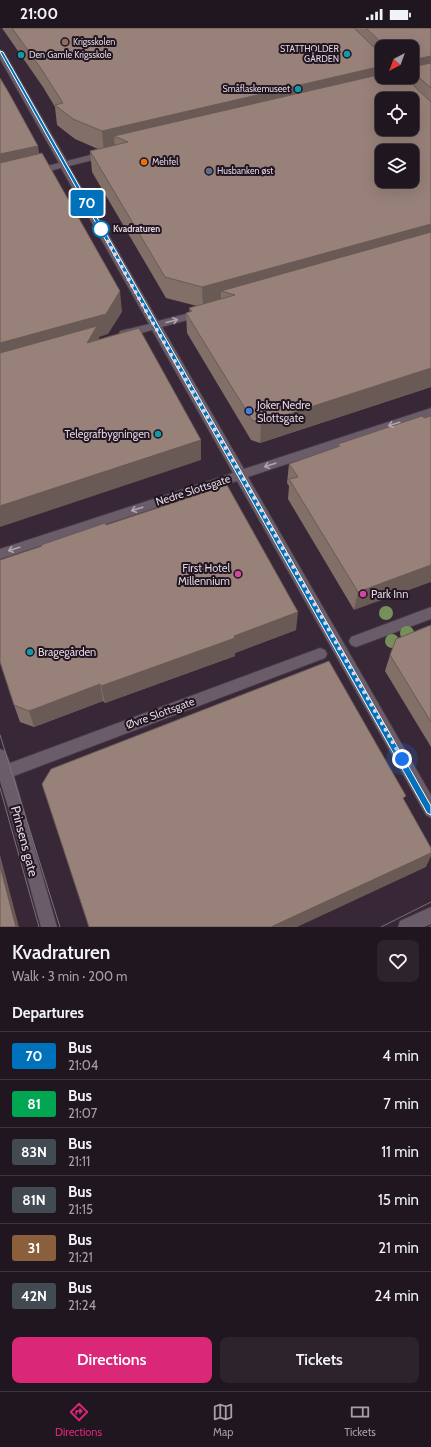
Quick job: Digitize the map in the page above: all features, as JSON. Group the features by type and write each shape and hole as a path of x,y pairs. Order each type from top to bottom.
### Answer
{"street":[{"path":"0,52 431,810"},
{"path":"22,175 119,151"},
{"path":"117,336 212,310"},
{"name":"Nedre Slottsgate","path":"0,554 431,412"},
{"path":"356,641 431,613"},
{"name":"Øvre Slottsgate","path":"2,773 320,654"},
{"name":"Prinsens gate","path":"0,756 2,773 18,812 49,927"},
{"path":"406,927 431,915"}],"shaded area":[{"path":"0,28 431,28 431,914 404,927 0,927"}],"building":[{"path":"12,28 354,28 375,48 375,68 102,131 73,119 55,105 63,103 40,67"},
{"path":"366,28 431,28 431,56 419,59 419,40 379,40"},
{"path":"431,63 431,88 419,77 419,66"},
{"path":"375,76 375,84 414,84 414,86 431,102 431,224 202,287 165,277 90,151 128,142 114,136"},
{"path":"0,78 9,93 38,146 0,154"},
{"path":"42,153 120,291 106,314 0,343 0,163"},
{"path":"431,232 431,368 261,423 252,420 186,313 192,311 189,308 235,295 221,291"},
{"name":"Telegrafbygningen","path":"97,326 87,343 139,328 201,440 0,506 0,353"},
{"path":"422,416 424,418 431,416 431,565 358,592 289,479 298,477 289,464 340,446 338,444"},
{"path":"227,485 298,612 234,636 235,638 101,686 100,684 29,711 14,705 0,662 0,560 105,523 106,525"},
{"path":"431,625 431,722 390,655 396,639"},
{"path":"329,661 406,796 403,798 431,848 431,853 271,927 89,927 42,784 51,769"},
{"path":"0,866 16,927 0,927"}],"tram line":[{"path":"0,735 60,927"},
{"path":"0,788 39,927"},
{"path":"381,927 431,902"}],"bus line":[{"name":"70","path":"0,52 431,810"}],"place":[{"name":"Krigsskolen","path":"65,42"},
{"name":"STATTHOLDER GÅRDEN","path":"347,54"},
{"name":"Den Gamle Krigsskole","path":"21,55"},
{"name":"Småflaskemuseet","path":"298,89"},
{"name":"Mehfel","path":"144,162"},
{"name":"Husbanken øst","path":"209,171"},
{"name":"Kvadraturen","path":"101,229"},
{"name":"Joker Nedre Slottsgate","path":"249,411"},
{"name":"Telegrafbygningen","path":"158,434"},
{"name":"First Hotel Millennium","path":"238,574"},
{"name":"Park Inn","path":"363,594"},
{"name":"Bragegården","path":"30,652"}],"route":[{"path":"101,229 146,311 402,759"}]}
